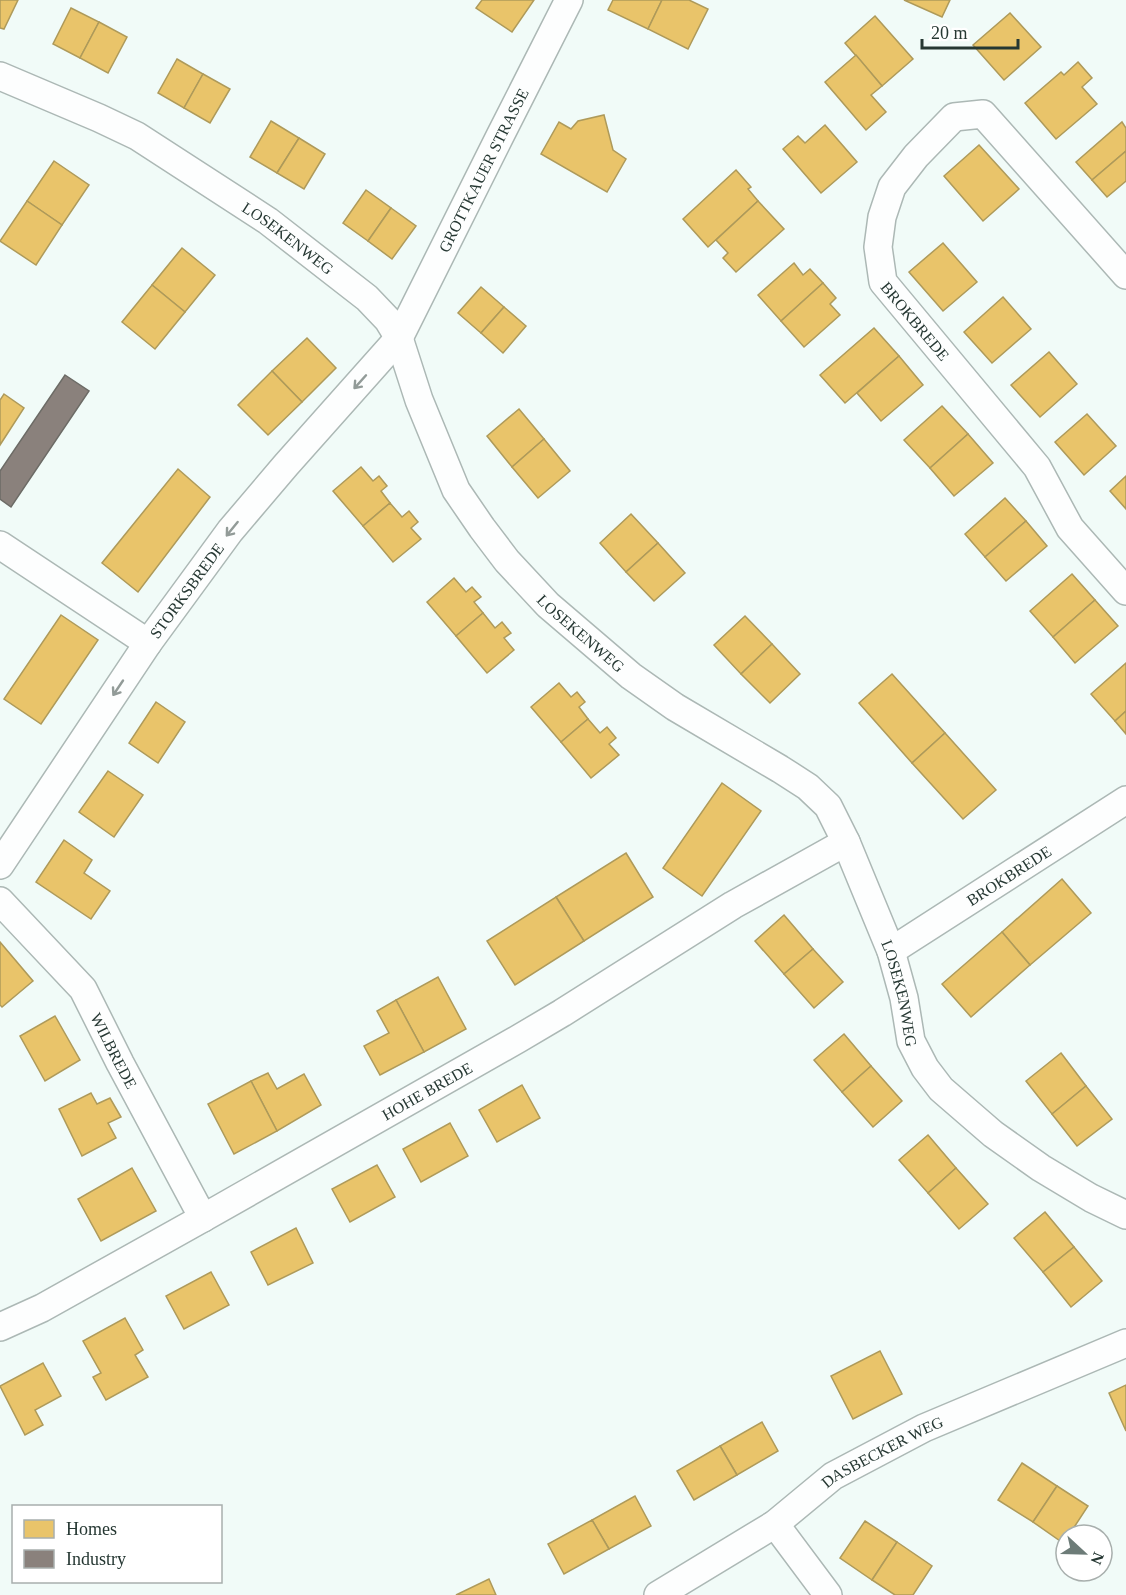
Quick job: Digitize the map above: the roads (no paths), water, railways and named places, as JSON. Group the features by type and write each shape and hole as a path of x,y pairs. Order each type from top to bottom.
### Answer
{"street":[{"name":"GROTTKAUER STRASSE","path":"399,338 569,0"},
{"name":"LOSEKENWEG","path":"0,76 136,136 252,211 367,298 388,320 399,338 419,400 456,490 507,561 548,605 631,676 675,707 808,787 828,806 846,842 891,951 904,998 911,1041 925,1068 940,1089 993,1134 1041,1168 1091,1198 1126,1215"},
{"name":"BROKBREDE","path":"1126,275 983,114 954,117 916,156 892,187 882,217 878,247 883,282 1037,467 1070,528 1126,591"},
{"name":"STORKSBREDE","path":"0,865 148,643 230,531 399,338"},
{"path":"0,545 148,643"},
{"name":"BROKBREDE","path":"891,951 1126,800"},
{"name":"HOHE BREDE","path":"0,1328 42,1308 518,1040 733,905 846,842"},
{"name":"WILBREDE","path":"0,901 83,989 203,1218"},
{"name":"DASBECKER WEG","path":"658,1595 776,1524 833,1476 914,1433 1126,1343"},
{"path":"776,1524 828,1595"}]}
